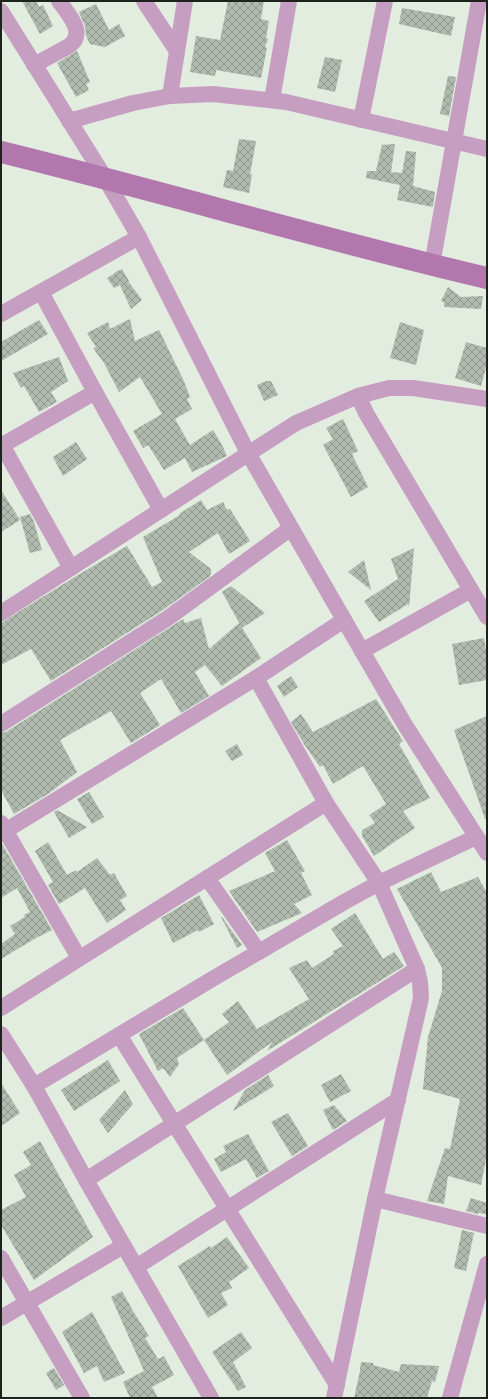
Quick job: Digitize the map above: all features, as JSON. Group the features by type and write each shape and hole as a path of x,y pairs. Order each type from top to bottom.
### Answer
{"street":[{"path":"34,65 69,46 74,42 77,36 76,27 59,1"},
{"path":"144,1 177,51"},
{"path":"170,96 185,1"},
{"path":"272,100 289,1"},
{"path":"361,120 385,1"},
{"path":"432,265 479,1"},
{"path":"1,11 105,178 139,237 248,453 344,620 405,725 487,853"},
{"path":"69,121 132,103 170,96 213,94 286,102 487,148"},
{"path":"1,152 105,178 327,239 487,278"},
{"path":"1,314 139,237"},
{"path":"41,292 95,392 162,510"},
{"path":"1,613 296,423 358,396 389,388 413,388 487,399"},
{"path":"71,568 2,446 95,392"},
{"path":"358,396 366,413 487,617"},
{"path":"1,724 168,618 291,528"},
{"path":"362,651 471,590"},
{"path":"79,958 3,827 256,678 344,620"},
{"path":"256,678 326,803 379,883 416,969 420,982 421,998 375,1199 336,1391"},
{"path":"1,1008 326,803"},
{"path":"34,1086 259,952 379,883 476,837"},
{"path":"207,878 259,952"},
{"path":"86,1180 416,969"},
{"path":"1,1034 34,1086 123,1246 211,1398"},
{"path":"119,1035 227,1209 336,1391"},
{"path":"136,1268 398,1100"},
{"path":"375,1199 487,1226"},
{"path":"1,1318 123,1246"},
{"path":"1,1258 79,1397"},
{"path":"450,1398 487,1264"}],"building":[{"path":"22,1 36,1 39,7 43,5 53,26 40,34"},
{"path":"228,1 264,1 261,19 269,21 266,38 268,39 265,47 267,48 261,78 216,70 215,76 190,72 196,36 220,40"},
{"path":"96,4 109,30 119,24 125,36 105,47 90,44 79,12"},
{"path":"402,8 455,17 451,36 399,24"},
{"path":"77,51 90,82 86,84 89,90 76,97 57,63"},
{"path":"325,57 342,60 335,92 317,88"},
{"path":"448,76 456,77 449,116 440,114"},
{"path":"239,139 256,141 250,174 252,174 249,193 223,187 227,170 233,171"},
{"path":"395,144 391,172 402,173 406,151 416,152 413,186 435,192 433,207 397,200 400,185 366,178 367,171 376,171 382,145"},
{"path":"122,269 128,281 142,300 131,309 120,285 114,288 107,278"},
{"path":"448,287 461,297 483,296 481,309 444,307 444,302 441,301"},
{"path":"130,319 135,341 159,330 183,379 190,397 187,399 192,409 175,419 190,445 213,430 227,456 192,472 185,458 164,470 148,445 143,448 133,431 162,414 140,377 119,392 104,363 93,348 96,347 87,333 108,322 110,329"},
{"path":"39,320 48,334 1,361 1,342"},
{"path":"400,322 424,330 416,365 390,358"},
{"path":"466,342 487,348 487,364 481,386 455,378"},
{"path":"59,357 68,381 51,392 57,402 39,412 24,386 21,388 13,373"},
{"path":"266,381 271,381 278,395 264,401 257,385"},
{"path":"343,419 358,451 352,454 368,487 351,497 323,445 333,439 326,428"},
{"path":"76,442 87,459 63,476 53,457"},
{"path":"1,490 20,520 1,532"},
{"path":"201,500 207,510 223,502 227,510 230,509 250,541 229,554 218,533 189,552 211,569 211,574 209,577 163,610 51,681 31,649 1,665 1,623 127,546 152,587 162,582 143,537 180,515 179,514"},
{"path":"30,514 34,522 42,550 30,553 20,517"},
{"path":"414,548 409,607 408,604 379,622 364,601 398,579 391,559"},
{"path":"364,560 371,590 348,572"},
{"path":"231,586 265,613 242,628 222,592"},
{"path":"201,618 209,649 239,623 261,658 222,686 205,665 195,672 209,696 181,713 161,679 140,693 160,725 131,743 111,711 60,740 77,772 48,794 14,814 1,790 1,733 6,732 183,619 185,623"},
{"path":"484,638 487,657 487,680 459,685 452,644"},
{"path":"291,676 298,687 284,697 277,686"},
{"path":"376,699 403,741 399,744 430,798 403,811 415,828 374,856 362,836 362,830 375,823 369,815 386,804 363,766 333,784 323,765 320,767 291,722 301,714 313,732"},
{"path":"487,716 487,819 485,819 454,730"},
{"path":"237,744 243,755 232,761 225,751"},
{"path":"89,792 104,817 92,824 77,799"},
{"path":"57,810 87,827 69,838 54,812"},
{"path":"287,840 305,871 301,873 312,895 294,904 302,913 257,932 229,891 275,871 265,853"},
{"path":"1,842 52,930 1,959 1,944 15,934 10,926 25,917 24,915 30,912 17,888 1,898"},
{"path":"48,842 67,875 76,870 77,872 97,858 110,875 114,873 127,896 120,900 126,910 107,923 85,888 59,904 48,885 53,882 35,851"},
{"path":"431,872 441,892 478,877 487,893 487,1154 481,1185 448,1176 444,1204 427,1201 445,1148 450,1149 460,1099 423,1089 428,1037 442,991 442,968 397,889"},
{"path":"199,895 214,924 199,932 198,930 173,943 161,918"},
{"path":"355,913 383,959 394,952 404,966 267,1051 272,1042 227,1075 204,1040 229,1022 222,1014 238,1001 257,1029 309,999 289,968 307,960 312,968 334,954 333,951 343,946 331,929"},
{"path":"222,917 242,945 237,948"},
{"path":"183,1008 204,1040 177,1058 179,1064 170,1077 163,1068 158,1071 139,1034"},
{"path":"108,1060 120,1081 74,1111 61,1090"},
{"path":"341,1074 351,1091 330,1102 321,1085"},
{"path":"268,1075 274,1086 233,1111 245,1090"},
{"path":"1,1083 20,1113 1,1126"},
{"path":"125,1090 133,1104 108,1133 99,1120"},
{"path":"334,1105 347,1121 333,1130 323,1110"},
{"path":"288,1113 308,1146 292,1156 271,1122"},
{"path":"248,1134 269,1171 257,1178 246,1159 221,1172 214,1159 226,1152 223,1146"},
{"path":"40,1141 93,1237 34,1280 1,1225 1,1210 26,1197 14,1175 31,1165 23,1152"},
{"path":"471,1198 487,1203 487,1214 478,1214 466,1211"},
{"path":"462,1230 474,1233 466,1271 454,1268"},
{"path":"227,1237 249,1268 229,1282 232,1288 221,1293 228,1305 208,1318 178,1266 210,1246 211,1248"},
{"path":"122,1291 149,1336 145,1338 158,1359 164,1356 174,1375 152,1387 158,1398 130,1398 123,1382 144,1371 111,1297"},
{"path":"92,1312 125,1373 104,1382 97,1366 84,1373 62,1332"},
{"path":"241,1332 252,1348 233,1362 246,1387 238,1391 212,1352"},
{"path":"361,1362 373,1363 373,1365 399,1372 401,1364 439,1366 435,1382 432,1381 427,1398 354,1398"},
{"path":"54,1368 64,1385 56,1390 46,1373"}]}
